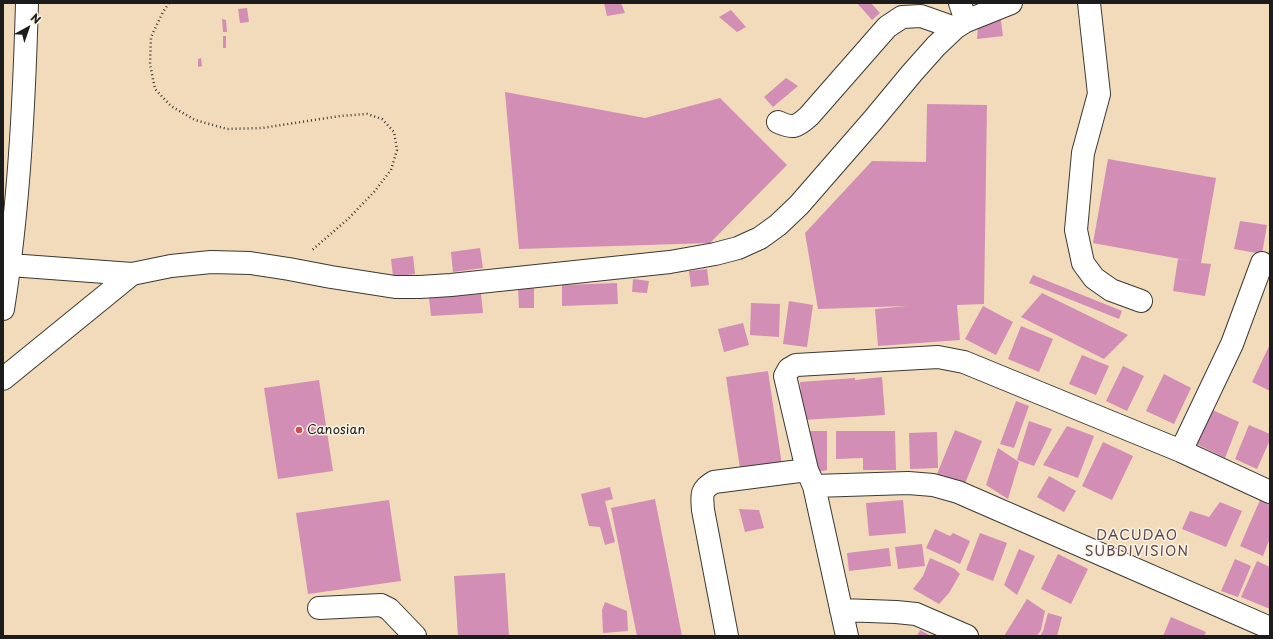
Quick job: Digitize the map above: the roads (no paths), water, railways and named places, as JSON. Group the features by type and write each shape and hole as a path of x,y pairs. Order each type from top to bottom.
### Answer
{"street":[{"path":"3,309 10,265 20,165 27,3"},
{"path":"778,122 789,127 800,124 809,116 887,27 902,17 961,17 1011,3"},
{"path":"1089,3 1099,94 1084,154 1076,230 1083,263 1094,278 1111,290 1141,301"},
{"path":"10,265 132,274 171,266 211,262 250,263 395,287 420,288 670,262 715,254 738,248 760,238 778,225 799,205 961,17"},
{"path":"1181,451 1232,344 1262,263"},
{"path":"3,379 132,274"},
{"path":"847,636 785,376 789,369 796,365 938,357 964,362 1181,451 1270,492"},
{"path":"727,636 703,510 702,494 706,487 714,482 810,478 934,485 958,492 1270,628"},
{"path":"318,608 380,605 389,609 415,636"},
{"path":"841,610 916,614 967,636"}],"place":[{"name":"Canosian","path":"299,430"}],"district":[{"name":"DACUDAO SUBDIVISION","path":"1137,544"}]}
